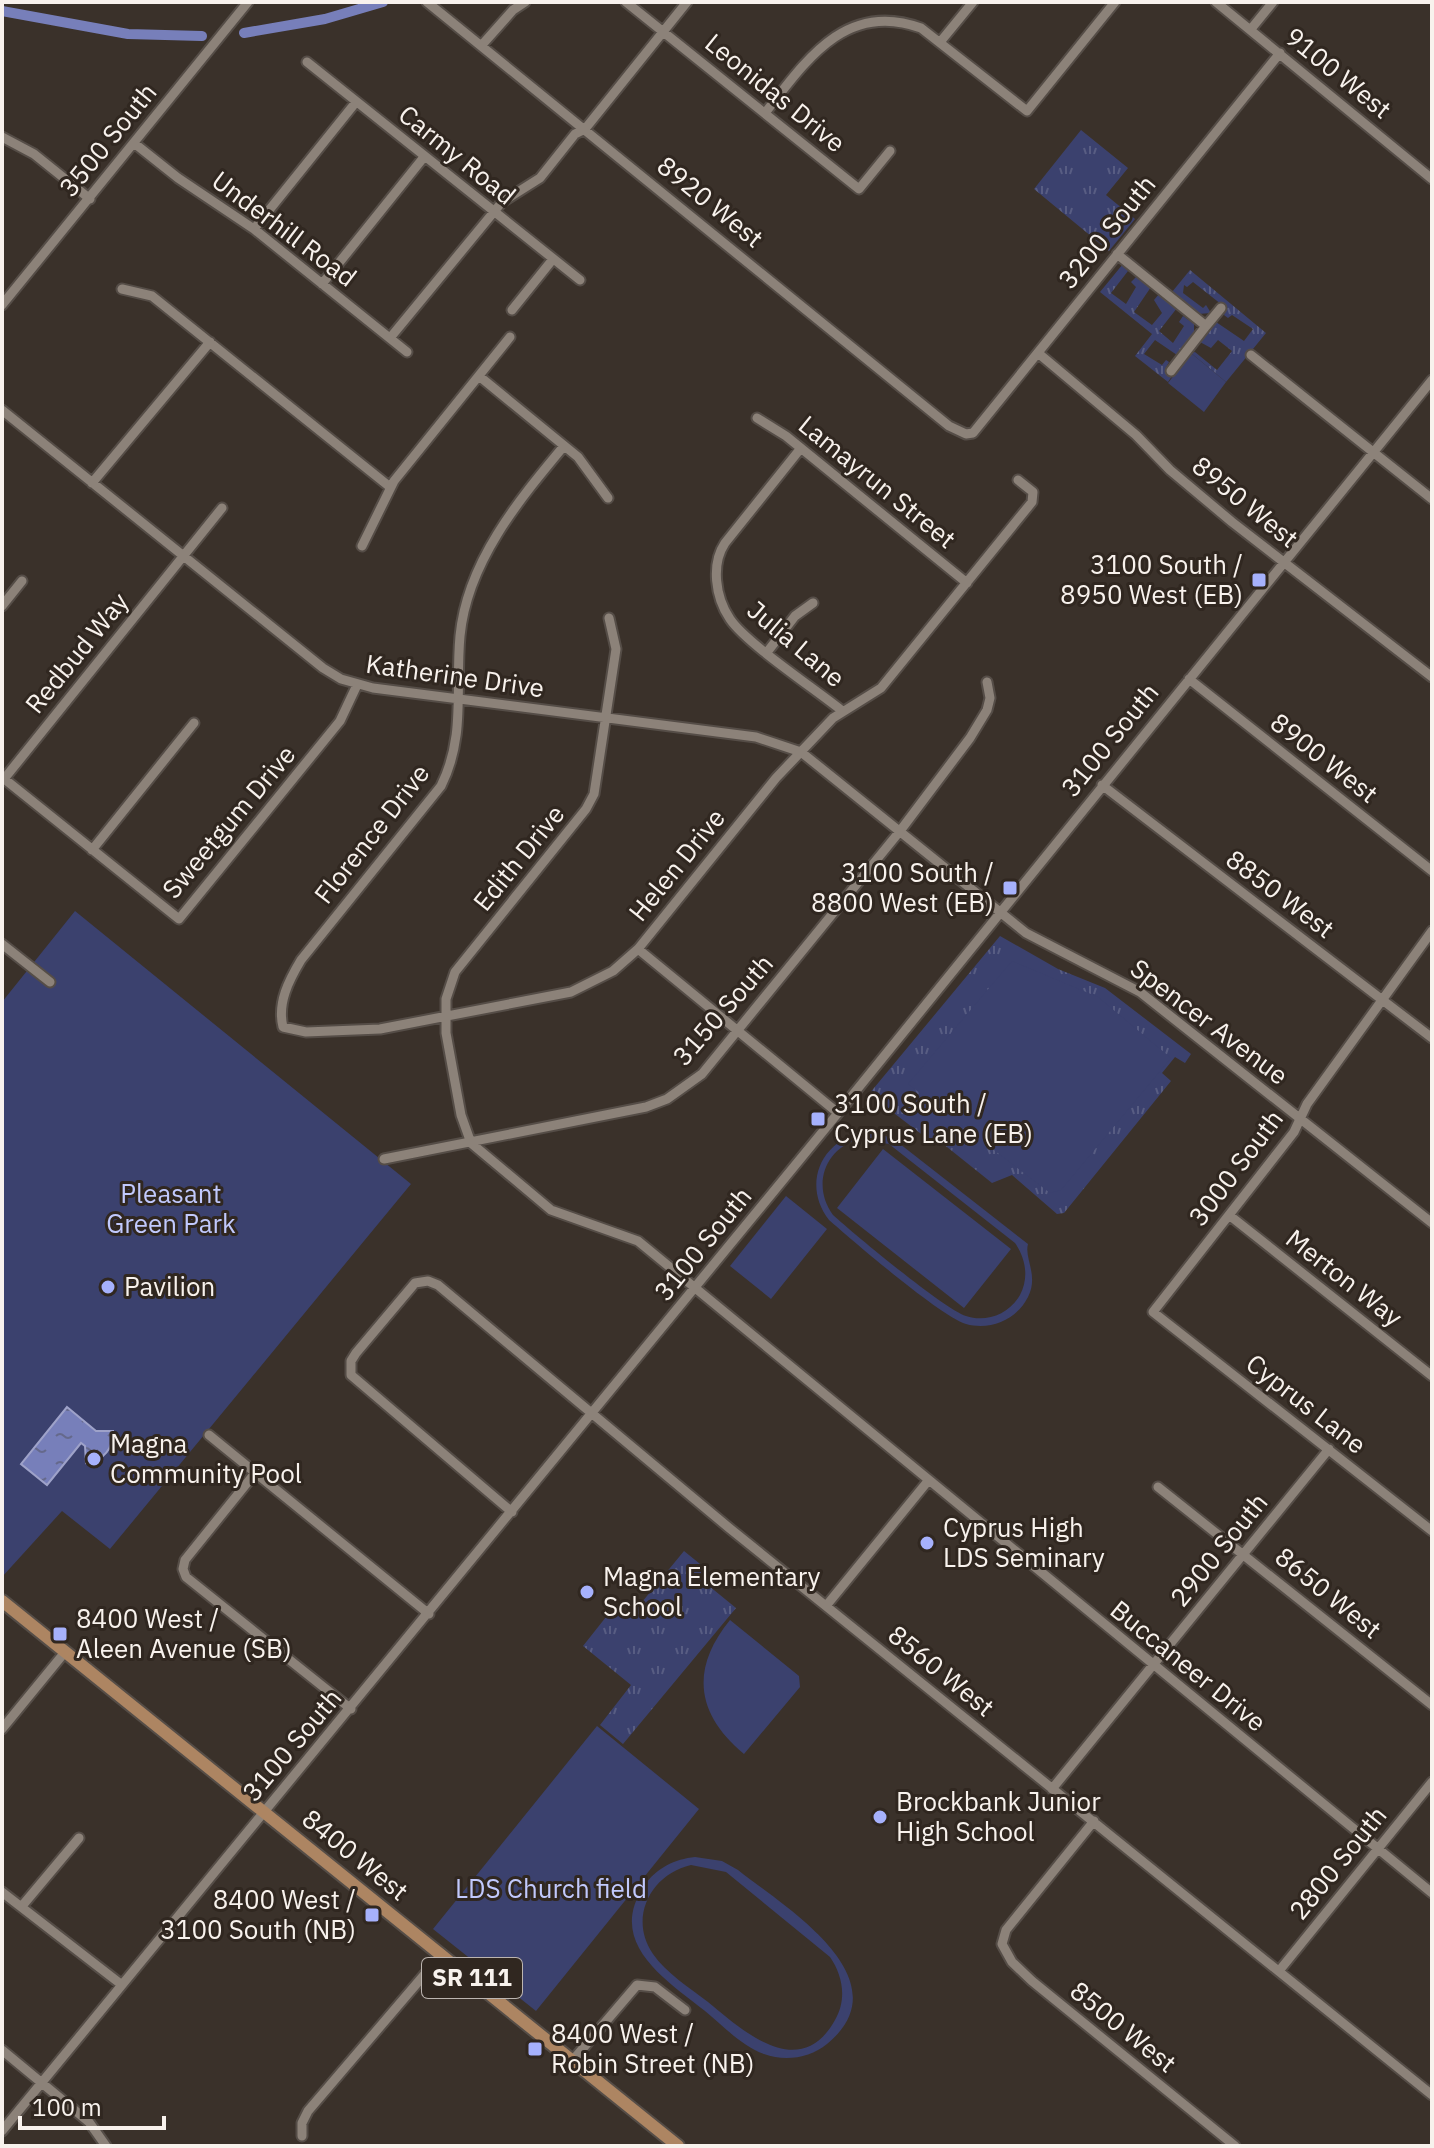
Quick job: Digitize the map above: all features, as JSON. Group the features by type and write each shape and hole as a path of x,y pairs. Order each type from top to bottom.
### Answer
{"main road":[{"name":"8400 West","path":"2,1601 678,2146"}],"street":[{"name":"3500 South","path":"2,305 248,2"},
{"name":"8920 West","path":"427,2 949,426 966,434"},
{"path":"481,46 513,10 525,2"},
{"name":"Leonidas Drive","path":"626,2 859,189 890,151"},
{"path":"390,338 502,202 540,178 575,134 585,129 687,2"},
{"path":"941,41 973,2"},
{"path":"765,113 825,39 854,21 875,17 900,19 941,41 1027,111 1115,2"},
{"name":"9100 West","path":"1216,2 1432,179"},
{"path":"1251,29 1273,2"},
{"name":"3200 South","path":"966,434 973,433 1280,53"},
{"name":"Carmy Road","path":"307,62 580,280"},
{"path":"254,229 356,102"},
{"path":"2,137 34,154 90,199"},
{"name":"Underhill Road","path":"134,143 178,178 254,229 407,352"},
{"path":"322,284 424,157"},
{"path":"1117,254 1206,326"},
{"path":"512,310 553,259"},
{"path":"122,289 152,296 390,487"},
{"path":"1171,371 1221,308"},
{"path":"362,546 390,487 510,337"},
{"path":"92,483 210,342"},
{"name":"8950 West","path":"1038,353 1136,435 1187,485 1432,677"},
{"path":"1251,355 1432,499"},
{"path":"479,376 591,470 608,498"},
{"name":"3100 South","path":"2,2131 429,1614 1432,380"},
{"name":"Katherine Drive","path":"2,410 323,668 357,685 766,739 801,752"},
{"name":"Lamayrun Street","path":"757,418 801,448 967,583"},
{"name":"Florence Drive","path":"283,1027 281,1016 286,988 301,960 441,786 456,747 461,700 463,618 491,545 519,501 564,446"},
{"name":"Julia Lane","path":"801,448 725,543 715,565 729,618 841,710"},
{"name":"Helen Drive","path":"283,1027 306,1032 353,1032 571,992 613,971 638,949 801,752 841,710 863,702 881,688 1035,498 1018,480"},
{"name":"Redbud Way","path":"3,778 222,508"},
{"path":"2,606 22,581"},
{"path":"768,651 795,616 813,603"},
{"name":"Edith Drive","path":"445,1014 448,986 455,972 586,809 598,779 616,649 609,618"},
{"name":"8900 West","path":"1189,679 1432,871"},
{"name":"3150 South","path":"384,1159 646,1107 667,1099 702,1074 900,831 979,725 990,698 987,682"},
{"name":"Sweetgum Drive","path":"3,778 179,919 340,721 357,685"},
{"path":"92,850 194,723"},
{"name":"Spencer Avenue","path":"801,752 1047,947 1106,972 1140,992 1432,1223"},
{"name":"8850 West","path":"1102,785 1432,1038"},
{"name":"3000 South","path":"1153,1312 1301,1120 1307,1104 1432,931"},
{"path":"2,944 50,982"},
{"path":"638,949 838,1113"},
{"path":"445,1014 461,1115 471,1143"},
{"name":"Buccaneer Drive","path":"471,1143 551,1210 638,1241 1432,1893"},
{"name":"Merton Way","path":"1229,1215 1432,1376"},
{"name":"8560 West","path":"512,1512 356,1382 350,1372 356,1353 415,1283 425,1281 438,1285 826,1606 1432,2095"},
{"name":"Cyprus Lane","path":"1153,1312 1432,1531"},
{"path":"209,1435 429,1614"},
{"name":"2900 South","path":"1052,1789 1329,1449"},
{"path":"255,1473 185,1560 183,1569 186,1577 351,1709"},
{"path":"826,1606 928,1481"},
{"name":"8650 West","path":"1158,1487 1432,1705"},
{"path":"2,1729 65,1652"},
{"name":"2800 South","path":"1279,1971 1432,1782"},
{"name":"8500 West","path":"1094,1821 1006,1930 1002,1944 1006,1953 1032,1981 1235,2146"},
{"path":"22,1906 79,1838"},
{"path":"2,1892 122,1985"},
{"path":"302,2136 302,2123 308,2111 442,1954"},
{"path":"573,2060 629,1992 647,1984 685,2010"},
{"path":"2,2050 89,2122 106,2146"}],"green space":[{"path":"1081,130 1128,168 1106,195 1135,219 1109,251 1034,189"},
{"path":"1123,264 1128,271 1111,293 1126,304 1136,287 1131,282 1137,276 1151,287 1134,312 1152,325 1162,313 1154,300 1159,294 1177,308 1159,331 1173,343 1184,326 1179,322 1183,316 1194,324 1194,333 1177,355 1155,340 1144,354 1162,365 1166,360 1169,362 1165,369 1167,376 1172,376 1168,382 1135,356 1152,334 1100,292"},
{"path":"1190,270 1266,333 1226,382 1191,353 1195,352 1217,370 1232,351 1218,340 1211,348 1200,342 1216,322 1244,341 1253,329 1232,315 1228,318 1224,315 1226,308 1193,282 1187,287 1184,285 1183,293 1203,308 1206,305 1211,313 1198,314 1172,292"},
{"path":"1191,353 1226,382 1204,412 1168,383"},
{"name":"Pleasant Green Park","path":"75,911 411,1184 110,1549 62,1511 2,1577 2,1002"},
{"path":"1000,936 1058,969 1105,988 1191,1054 1185,1063 1175,1057 1162,1073 1171,1081 1064,1213 1057,1214 1012,1175 992,1183 937,1139 933,1143 869,1094"},
{"path":"1012,961 1098,997 1171,1058 1061,1190 1050,1193 908,1084"},
{"path":"866,1132 884,1135 900,1144 1028,1244 1031,1289 1017,1311 994,1324 966,1324 897,1277 829,1220 817,1192 820,1165 838,1143","holes":["858,1139 889,1144 1015,1243 1024,1262 1025,1282 1015,1302 1003,1312 974,1318 955,1310 899,1270 833,1215 823,1192 823,1181 825,1170 837,1151"]},
{"path":"883,1149 1011,1249 964,1308 837,1208"},
{"path":"786,1196 827,1229 771,1299 730,1266"},
{"path":"684,1551 705,1568 698,1577 736,1608 623,1744 600,1725 631,1685 583,1646 606,1617 633,1613"},
{"path":"730,1620 799,1676 800,1687 744,1754 716,1723 704,1690 704,1673 709,1656"},
{"name":"LDS Church field","path":"597,1726 699,1809 536,2011 433,1929"},
{"path":"688,1858 722,1861 738,1870 782,1903 829,1946 845,1970 853,1994 848,2019 827,2044 813,2053 789,2058 756,2050 674,1986 646,1958 636,1942 632,1925 634,1906 654,1874 673,1862","holes":["691,1865 726,1872 830,1957 838,1972 842,1988 839,2012 821,2039 805,2048 789,2050 754,2037 665,1968 646,1940 643,1912 655,1888 665,1878"]}],"water":[{"path":"67,1407 96,1431 113,1431 111,1443 106,1453 86,1463 85,1446 81,1443 47,1485 21,1464"}],"waterway":[{"path":"244,33 325,19 383,2"},
{"path":"2,11 128,34 202,36"}],"place":[{"name":"3100 South / 8950 West (EB)","path":"1259,580"},
{"name":"3100 South / 8800 West (EB)","path":"1010,888"},
{"name":"3100 South / Cyprus Lane (EB)","path":"818,1119"},
{"name":"Pavilion","path":"108,1287"},
{"name":"Magna Community Pool","path":"94,1459"},
{"name":"Cyprus High LDS Seminary","path":"927,1543"},
{"name":"Magna Elementary School","path":"587,1592"},
{"name":"8400 West / Aleen Avenue (SB)","path":"60,1634"},
{"name":"Brockbank Junior High School","path":"880,1817"},
{"name":"8400 West / 3100 South (NB)","path":"372,1915"},
{"name":"8400 West / Robin Street (NB)","path":"535,2049"}]}
